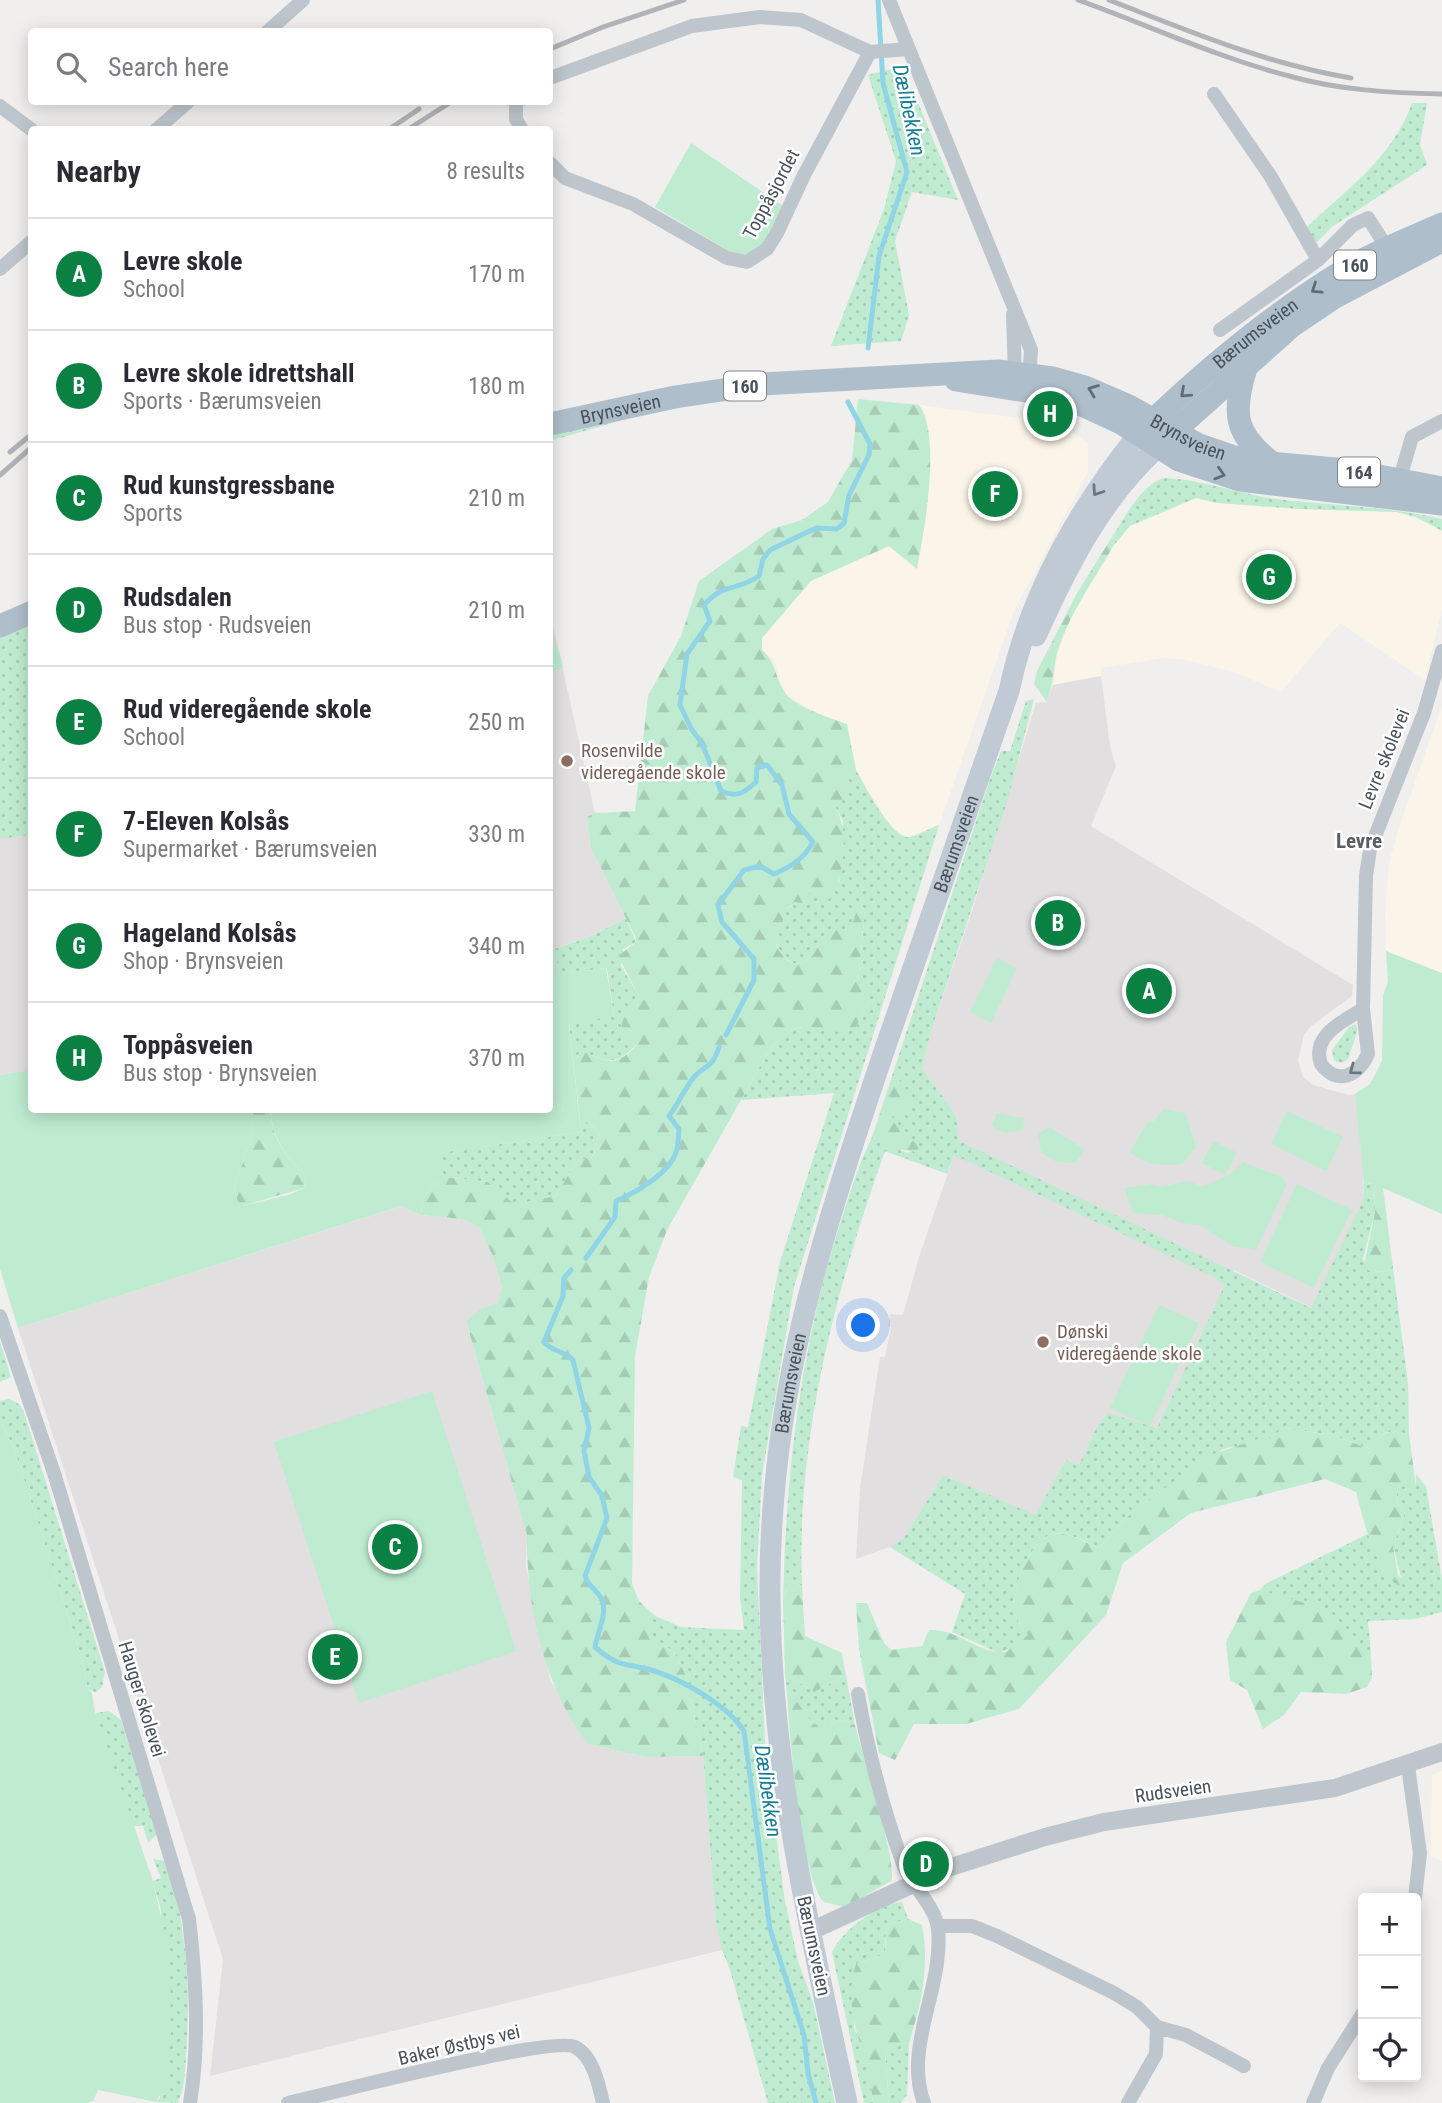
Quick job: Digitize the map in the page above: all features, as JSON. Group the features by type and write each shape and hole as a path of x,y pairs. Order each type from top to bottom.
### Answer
{"main road":[{"name":"Bærumsveien","path":"1155,434 1246,368 1292,326 1442,224"},
{"name":"Bærumsveien","path":"847,2103 783,1784 771,1647 774,1497 788,1379 830,1212 1009,691 1077,551 1155,434 1226,356 1343,271 1442,241"},
{"path":"1246,368 1238,401 1241,429 1257,452 1274,464"},
{"name":"Brynsveien","path":"553,423 675,397 834,377 943,376 964,383 1022,380 1045,394 1087,407 1121,423 1222,454 1398,487 1442,504"},
{"name":"Brynsveien","path":"1155,434 1179,460 1240,480 1442,488"},
{"path":"0,626 28,614"}],"street":[{"path":"272,28 303,0"},
{"path":"889,0 1031,350 1022,380"},
{"path":"553,77 692,26 760,17 801,20 870,52 909,49"},
{"name":"Toppåsjordet","path":"553,166 565,178 633,204 727,258 747,262 767,249 777,233 804,175 870,52"},
{"path":"1214,94 1271,177 1318,260"},
{"path":"161,126 185,105"},
{"path":"516,105 516,118 520,126"},
{"path":"0,106 28,127"},
{"name":"Bærumsveien","path":"1220,330 1318,260 1353,225 1368,218 1392,257"},
{"path":"0,269 28,244"},
{"path":"1398,487 1412,437 1442,421"},
{"name":"Levre skolevei","path":"1363,1009 1325,1036 1319,1048 1321,1064 1334,1076 1345,1077 1353,1074 1368,1054 1363,1009 1366,876 1370,849 1424,713 1442,651"},
{"name":"Hauger skolevei","path":"0,1316 54,1473 188,1919 195,1975 196,2021 190,2103"},
{"path":"858,1693 871,1765 912,1884 938,1926 936,1973 918,2063 918,2082 924,2103"},
{"name":"Rudsveien","path":"811,1931 912,1884 1006,1849 1104,1822 1335,1788 1408,1766 1442,1752"},
{"path":"1408,1766 1420,1853 1416,1893"},
{"path":"938,1926 972,1926 997,1936 1114,1993 1137,2007 1157,2027 1186,2035 1244,2067"},
{"path":"1313,2103 1328,2068 1359,2019"},
{"path":"1128,2103 1156,2054 1157,2027"},
{"name":"Baker Østbys vei","path":"288,2103 522,2049 566,2044 577,2048 588,2059 599,2083 603,2103"}],"shaded area":[{"path":"919,405 1057,423 1088,443 1088,472 1014,611 939,825 909,837 901,836 891,828 856,770 847,724 822,716 786,695 773,659 762,650 762,638 811,581 889,546 917,569 927,509 929,440 926,415"},
{"path":"1196,498 1217,503 1300,509 1397,512 1439,527 1442,531 1442,609 1425,680 1340,623 1281,692 1234,672 1186,660 1163,658 1101,668 1101,676 1053,685 1057,655 1071,617 1114,545 1130,526"},
{"name":"Rosenvilde videregående skole","path":"553,625 595,813 587,817 591,848 626,918 588,937 553,949"},
{"path":"1101,676 1110,746 1116,766 1091,826 1353,985 1352,996 1310,1027 1304,1035 1298,1060 1303,1077 1313,1085 1349,1095 1355,1094 1364,1167 1363,1200 1312,1308 1234,1270 1157,1429 1098,1424 1079,1465 1066,1460 1035,1516 943,1475 904,1538 890,1547 856,1559 860,1488 880,1357 885,1357 891,1327 888,1326 890,1314 903,1315 919,1257 959,1141 956,1115 922,1069 930,1034 973,908 1036,703 1047,702 1053,685"},
{"path":"1442,706 1442,973 1386,951 1385,914 1389,863 1398,830"},
{"path":"28,835 28,1070 0,1075 0,839"},
{"path":"402,1206 421,1215 462,1219 479,1227 492,1254 502,1288 498,1303 481,1308 466,1321 527,1535 526,1567 550,1679 588,1744 646,1757 703,1756 716,1921 722,1950 210,2076 223,1959 18,1328"},
{"path":"1442,1771 1442,1861 1431,1856 1432,1775"}],"green space":[{"path":"903,66 958,200 912,192 895,241 909,315 901,341 831,346 884,209 896,161 868,75"},
{"path":"1412,103 1427,103 1420,145 1427,165 1333,226 1314,245 1307,227 1381,156 1404,122"},
{"path":"691,143 783,206 771,236 756,254 734,254 655,207"},
{"path":"858,399 919,405 926,420 929,439 929,485 917,569 889,546 811,581 762,638 762,650 771,660 782,689 791,699 847,724 856,770 846,774 849,790 836,808 843,829 844,852 833,897 823,902 811,891 802,903 795,902 786,910 776,945 789,961 802,963 814,953 823,936 836,930 850,932 860,901 865,910 858,983 866,988 870,999 856,1027 847,1033 797,1028 780,1038 770,1049 667,1230 649,1277 635,1356 632,1584 639,1601 655,1616 648,1633 674,1652 686,1676 703,1756 646,1757 588,1744 560,1697 549,1671 534,1617 527,1535 466,1321 481,1308 498,1303 502,1287 492,1254 479,1227 462,1219 421,1215 422,1208 427,1193 444,1177 488,1182 514,1204 556,1196 575,1163 594,1155 599,1133 594,1127 580,1121 573,1058 583,1051 612,1061 630,1051 637,1044 622,1034 622,1025 626,1014 637,1007 639,996 618,956 636,942 635,936 591,848 587,817 595,813 635,811 648,696 681,636 699,581 772,529 802,520 828,502 852,460"},
{"path":"626,417 553,440 553,434"},
{"path":"1164,478 1192,481 1276,499 1380,509 1442,519 1442,531 1416,517 1397,512 1300,509 1217,503 1196,498 1130,526 1114,545 1112,537 1134,503 1148,487"},
{"path":"1112,537 1114,545 1075,611 1062,639 1047,702 1034,684 1037,671 1077,593"},
{"path":"28,624 28,835 0,839 0,637"},
{"path":"553,642 559,651 563,667 553,671"},
{"path":"1034,699 1008,799 930,1034 922,1069 956,1115 959,1141 1311,1308 1363,1200 1364,1183 1374,1184 1375,1212 1363,1259 1368,1270 1383,1272 1393,1268 1408,1383 1409,1434 1386,1433 1371,1449 1332,1435 1284,1428 1269,1439 1223,1449 1132,1512 1099,1548 1065,1534 1053,1534 1044,1538 1029,1556 1016,1591 1016,1615 1028,1635 1016,1647 999,1653 952,1632 965,1594 890,1547 904,1538 943,1475 1035,1515 1066,1460 1079,1465 1098,1424 1108,1413 1157,1428 1225,1285 1214,1277 954,1155 947,1174 885,1151 851,1256 823,1364 806,1475 802,1586 788,1580 783,1600 788,1505 798,1412 814,1319 826,1273 854,1181 872,1137 907,1153 919,1148 895,1127 891,1116 899,1113 899,1080 891,1079 989,782 1001,751 1010,751 1026,701"},
{"path":"850,770 856,770 879,810 902,835 913,836 939,825 794,1287 762,1475 757,1568 766,1762 785,1901 798,1961 813,2002 835,2103 768,2103 722,1950 716,1921 703,1756 686,1676 674,1652 647,1633 655,1616 681,1627 744,1630 740,1598 742,1480 733,1477 741,1426 748,1427 780,1262 834,1093 741,1100 770,1049 785,1032 806,1026 825,1030 856,1027 870,999 858,983 865,910 860,902 850,932 823,936 814,953 802,963 789,961 776,944 786,910 811,891 839,882 843,821 836,808 846,774"},
{"path":"626,918 636,942 623,949 621,966 639,996 637,1007 622,1034 637,1043 618,1059 605,1060 583,1051 573,1058 569,1023 614,1016 607,968 560,974 554,949 589,937"},
{"path":"553,949 560,974 606,968 614,1016 569,1024 581,1132 440,1153 444,1177 427,1193 421,1215 401,1206 18,1328 0,1269 0,1075 28,1070 28,1113 251,1113 253,1134 234,1187 239,1207 291,1194 304,1188 306,1176 281,1146 271,1113 553,1113"},
{"path":"1386,951 1442,973 1442,1214 1374,1184 1364,1183 1355,1094 1370,1084 1382,1061 1383,995 1388,982"},
{"path":"997,958 1017,968 991,1023 970,1012"},
{"path":"1355,1024 1358,1029 1348,1059 1341,1063 1334,1061 1332,1050 1349,1027"},
{"path":"891,1079 899,1080 909,1093 909,1107 892,1117 897,1126 919,1148 916,1152 891,1148 872,1137"},
{"path":"1164,1109 1185,1113 1196,1147 1182,1164 1154,1164 1130,1152 1147,1123 1154,1121"},
{"path":"1287,1111 1343,1137 1326,1171 1271,1144"},
{"path":"251,1113 271,1113 277,1139 306,1176 304,1188 239,1207 234,1187 253,1134"},
{"path":"997,1113 1024,1118 1023,1130 1004,1133 992,1126"},
{"path":"580,1121 594,1127 599,1133 594,1155 575,1163 556,1196 513,1205 488,1182 444,1177 439,1153 581,1132"},
{"path":"1050,1127 1085,1150 1075,1163 1057,1162 1041,1153 1038,1134"},
{"path":"1214,1141 1237,1153 1225,1175 1202,1163"},
{"path":"1243,1162 1282,1177 1287,1184 1256,1250 1232,1246 1200,1225 1181,1223 1162,1215 1133,1213 1124,1188 1151,1184 1161,1187 1189,1181 1202,1187 1231,1174"},
{"path":"1297,1184 1352,1210 1314,1288 1260,1262"},
{"path":"1374,1184 1383,1187 1393,1268 1383,1272 1368,1270 1364,1265 1375,1212"},
{"path":"1159,1305 1199,1323 1150,1426 1110,1408"},
{"path":"0,1341 11,1377 0,1382"},
{"path":"432,1391 516,1651 359,1703 274,1442"},
{"path":"9,1399 19,1404 24,1412 105,1672 102,1687 96,1692 87,1689 84,1665 13,1446 0,1420 0,1401"},
{"path":"0,1420 13,1446 84,1665 87,1689 92,1693 95,1713 153,1881 170,1958 171,2036 166,2084 156,2102 98,2090 93,2101 87,2103 0,2103"},
{"path":"1284,1428 1332,1435 1370,1449 1378,1438 1386,1433 1409,1434 1416,1487 1414,1490 1399,1485 1397,1493 1398,1503 1405,1513 1393,1546 1400,1586 1391,1580 1377,1558 1356,1492 1325,1479 1191,1513 1123,1563 1106,1615 1019,1709 966,1724 914,1724 895,1760 879,1753 859,1649 856,1603 867,1603 884,1643 891,1650 922,1646 929,1630 939,1630 986,1649 1006,1652 1028,1635 1016,1615 1014,1603 1023,1567 1044,1538 1053,1534 1065,1534 1099,1548 1132,1512 1210,1455 1258,1439 1269,1439"},
{"path":"1416,1474 1426,1486 1442,1580 1442,1612 1415,1619 1368,1621 1371,1654 1260,1590 1267,1583 1368,1534 1384,1572 1401,1577 1393,1546 1405,1513 1398,1503 1397,1493 1399,1485 1416,1487"},
{"path":"788,1580 802,1586 805,1636 842,1653 846,1675 814,1692 785,1674 783,1600"},
{"path":"1260,1590 1329,1610 1360,1646 1371,1654 1372,1678 1367,1687 1346,1694 1301,1692 1284,1715 1263,1729 1247,1690 1230,1680 1226,1642 1251,1593"},
{"path":"785,1674 814,1692 846,1675 855,1725 842,1720 820,1728 815,1725 787,1692"},
{"path":"787,1692 820,1728 842,1720 855,1725 878,1807 890,1854 891,1881 845,1907 824,1902 816,1888 809,1865 798,1803"},
{"path":"109,1711 121,1720 157,1834 148,1843 143,1826 132,1826 95,1713"},
{"path":"153,1859 166,1861 179,1909 186,1957 188,2005 185,2067 183,2086 177,2103 156,2102 160,2098 161,1910 153,1881 161,1878"},
{"path":"902,1902 908,1919 886,1925 885,1954 856,1964 854,2027 870,2072 873,2103 864,2103 832,1952 844,1935 862,1920 882,1908"},
{"path":"908,1919 922,1925 925,1969 920,1999 909,2043 889,2046 885,2052 889,2103 873,2103 853,2017 852,1982 856,1964 885,1954 886,1925"},
{"path":"909,2043 907,2095 901,2103 889,2103 885,2052 889,2046"}],"waterway":[{"name":"Dælibekken","path":"868,348 879,256 907,172 883,83 878,0"},
{"name":"Dælibekken","path":"726,1035 754,980 754,959 722,922 718,905 744,870 760,866 774,874 797,861 813,842 789,814 782,785 767,765 757,768 756,782 744,792 732,794 721,791 702,743 692,730 680,705 687,654 710,621 704,605 711,598 759,576 763,559 770,550 816,528 837,529 844,523 849,495 869,455 870,444 848,402"},
{"name":"Dælibekken","path":"586,1258 615,1217 616,1201 651,1181 672,1160 678,1146 679,1129 669,1116 694,1077 714,1059 719,1047"},
{"name":"Dælibekken","path":"571,1270 564,1278 563,1296 544,1342 573,1360 589,1428 584,1451 589,1477 602,1496 607,1518 585,1576 599,1595 604,1609 595,1647 617,1662 654,1671 691,1687 727,1712 744,1731 770,1929 804,2035 808,2073 816,2103"}],"railway":[{"path":"553,48 603,27 684,0"},
{"path":"1078,0 1209,50 1289,76 1326,85 1365,90 1442,94"},
{"path":"1109,0 1258,55 1351,78"},
{"path":"413,126 446,105"},
{"path":"394,126 419,109"},
{"path":"10,452 28,437"},
{"path":"0,475 28,450"}],"place":[{"name":"Toppåsveien","path":"1050,414"},
{"name":"7-Eleven Kolsås","path":"995,494"},
{"name":"Hageland Kolsås","path":"1269,577"},
{"name":"Rosenvilde videregående skole","path":"567,761"},
{"name":"Levre skole idrettshall","path":"1058,923"},
{"name":"Levre skole","path":"1149,991"},
{"name":"Dønski videregående skole","path":"1043,1342"},
{"name":"Rud kunstgressbane","path":"395,1547"},
{"name":"Rud videregående skole","path":"335,1657"},
{"name":"Rudsdalen","path":"926,1864"}],"district":[{"name":"Levre","path":"1359,841"}]}
